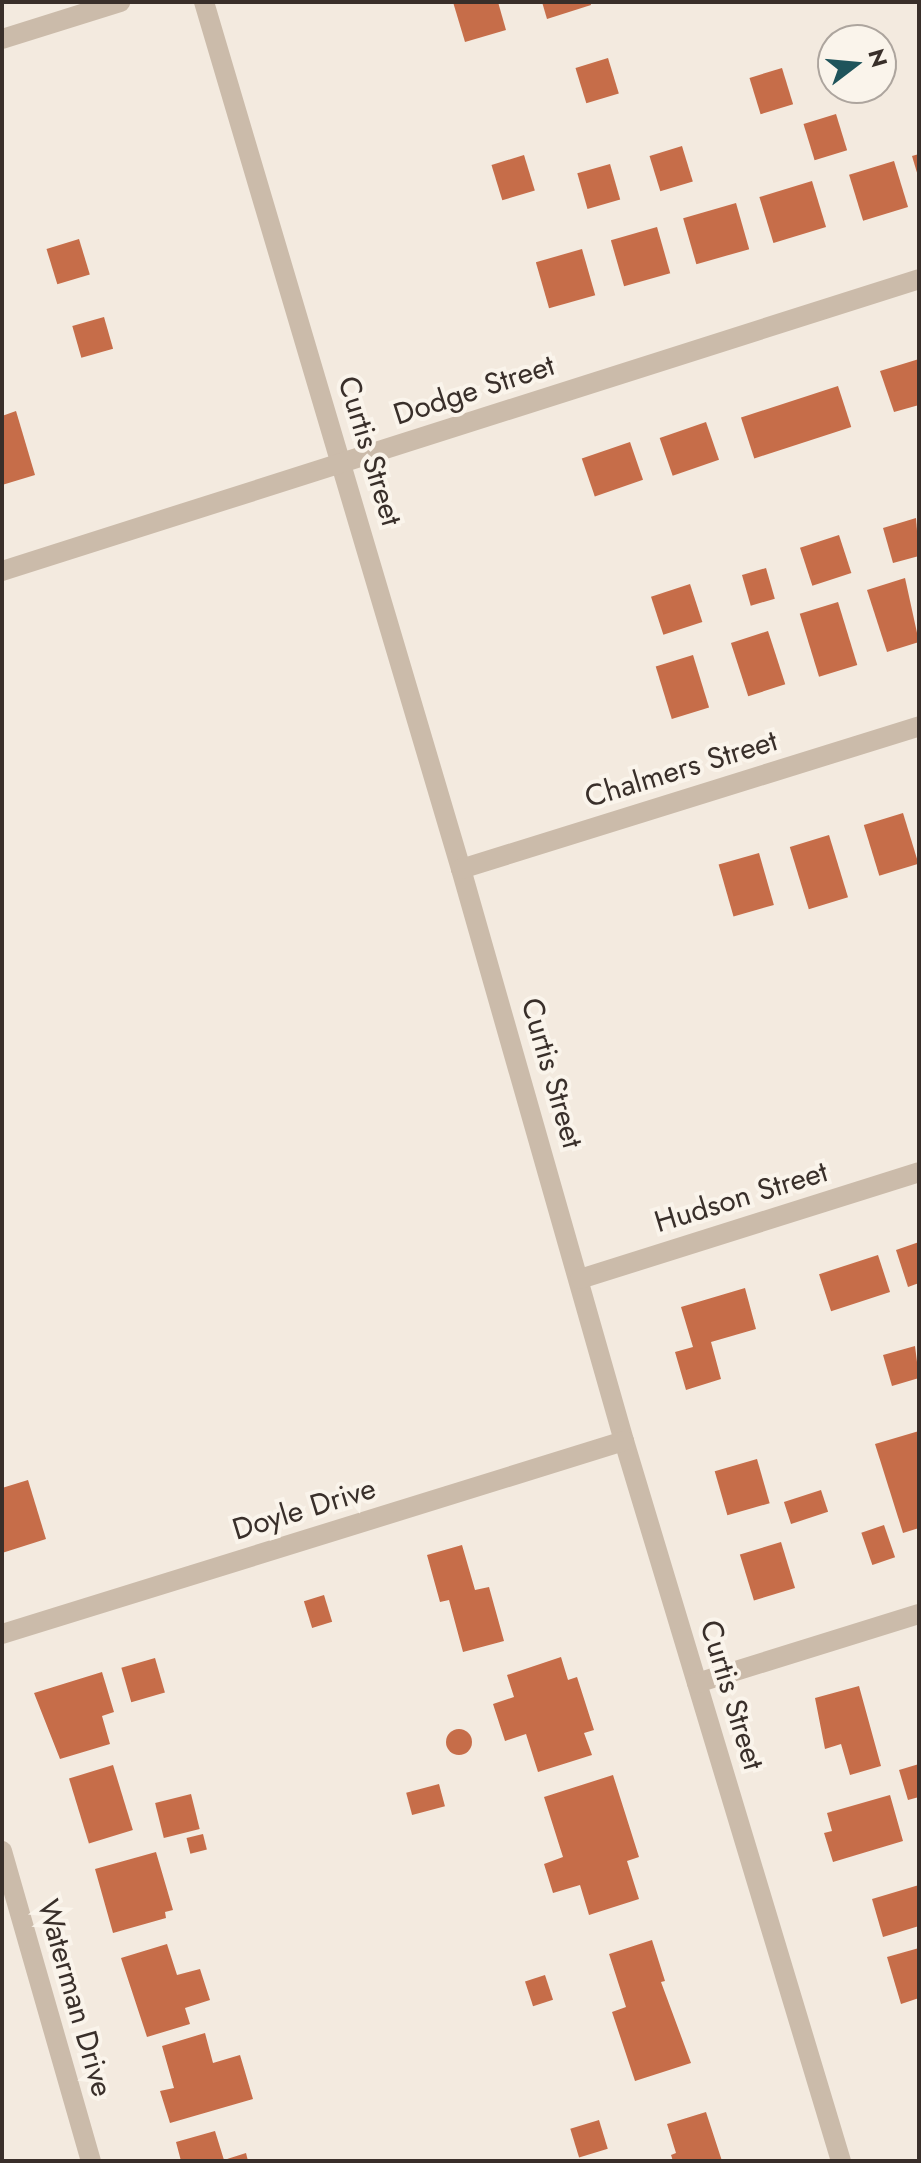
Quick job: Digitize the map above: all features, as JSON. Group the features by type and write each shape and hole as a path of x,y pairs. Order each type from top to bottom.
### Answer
{"street":[{"path":"2,39 120,2"},
{"name":"Curtis Street","path":"204,2 343,464 580,1279 624,1441 841,2161"},
{"name":"Dodge Street","path":"2,571 919,279"},
{"name":"Chalmers Street","path":"461,869 919,726"},
{"name":"Hudson Street","path":"580,1279 919,1172"},
{"name":"Doyle Drive","path":"2,1634 624,1441"},
{"path":"697,1683 919,1614"},
{"name":"Waterman Drive","path":"2,1851 9,1902 91,2161"}],"building":[{"path":"453,2 498,2 506,30 465,42"},
{"path":"542,2 590,2 591,5 547,19"},
{"path":"608,58 619,93 586,103 575,68"},
{"path":"782,68 793,104 761,114 749,78"},
{"path":"836,114 847,150 815,160 803,124"},
{"path":"682,146 693,181 660,191 649,156"},
{"path":"919,154 919,176 918,176 912,156"},
{"path":"524,155 535,190 502,200 491,165"},
{"path":"894,161 908,207 863,221 849,175"},
{"path":"610,164 620,200 588,209 577,173"},
{"path":"812,181 826,227 773,243 759,197"},
{"path":"736,203 749,249 696,264 683,218"},
{"path":"657,227 670,273 624,286 611,240"},
{"path":"79,239 90,274 57,284 46,249"},
{"path":"582,249 595,295 549,308 536,262"},
{"path":"104,317 113,349 81,358 72,326"},
{"path":"919,359 919,405 894,412 880,371"},
{"path":"838,386 851,427 754,458 741,418"},
{"path":"16,411 35,475 2,485 2,416"},
{"path":"706,422 719,460 673,476 660,438"},
{"path":"630,442 643,480 595,496 582,459"},
{"path":"916,518 919,556 893,563 883,528"},
{"path":"839,535 851,573 812,586 800,548"},
{"path":"766,568 775,599 751,606 742,575"},
{"path":"905,578 919,642 887,652 867,590"},
{"path":"690,584 702,622 663,635 651,597"},
{"path":"838,602 857,665 819,677 800,614"},
{"path":"768,631 785,684 748,696 731,643"},
{"path":"693,655 709,708 672,719 656,666"},
{"path":"903,813 918,864 879,876 864,825"},
{"path":"829,835 848,897 809,909 790,847"},
{"path":"759,853 774,905 734,916 719,865"},
{"path":"919,1242 919,1283 908,1287 896,1250"},
{"path":"878,1255 890,1292 831,1311 819,1274"},
{"path":"745,1288 756,1329 711,1342 721,1379 686,1390 675,1352 693,1347 681,1307"},
{"path":"915,1346 919,1378 892,1386 883,1355"},
{"path":"919,1431 919,1528 903,1533 875,1444"},
{"path":"757,1459 770,1503 727,1515 715,1471"},
{"path":"28,1480 46,1539 2,1553 2,1488"},
{"path":"821,1490 828,1512 791,1524 784,1502"},
{"path":"884,1525 895,1557 872,1565 861,1533"},
{"path":"781,1542 795,1588 754,1600 740,1555"},
{"path":"462,1545 475,1590 489,1587 504,1641 463,1652 449,1600 440,1602 427,1555"},
{"path":"324,1595 332,1622 312,1628 304,1601"},
{"path":"561,1657 568,1680 577,1677 594,1730 584,1733 592,1755 538,1772 526,1734 505,1741 493,1704 514,1697 507,1675"},
{"path":"155,1658 165,1693 131,1702 121,1668"},
{"path":"102,1672 114,1712 102,1716 110,1744 60,1759 34,1693"},
{"path":"859,1686 881,1766 850,1775 841,1744 825,1749 815,1698"},
{"path":"459,1729 468,1733 472,1742 468,1751 459,1755 450,1751 446,1742 450,1733"},
{"path":"919,1764 919,1797 908,1800 899,1770"},
{"path":"113,1765 133,1830 89,1843 69,1778"},
{"path":"613,1775 639,1857 627,1861 639,1899 589,1915 580,1885 553,1893 544,1864 563,1857 544,1797"},
{"path":"439,1784 445,1806 412,1815 406,1793"},
{"path":"191,1794 200,1829 164,1838 155,1803"},
{"path":"890,1795 903,1841 833,1862 824,1833 832,1831 827,1813"},
{"path":"203,1834 207,1850 190,1854 187,1838"},
{"path":"156,1852 173,1910 165,1912 166,1918 113,1933 95,1869"},
{"path":"919,1885 919,1926 883,1937 872,1899"},
{"path":"652,1940 665,1981 661,1982 691,2063 635,2081 612,2012 626,2007 609,1954"},
{"path":"167,1944 177,1975 200,1969 210,2000 185,2008 190,2024 147,2037 121,1958"},
{"path":"919,1948 919,1998 901,2004 887,1957"},
{"path":"545,1975 553,2000 533,2006 525,1981"},
{"path":"205,2033 213,2063 240,2055 253,2099 170,2123 160,2091 174,2088 162,2046"},
{"path":"706,2112 722,2161 673,2161 671,2155 676,2153 667,2124"},
{"path":"599,2120 608,2149 579,2157 570,2129"},
{"path":"215,2131 224,2160 246,2153 248,2161 181,2161 176,2142"}]}
